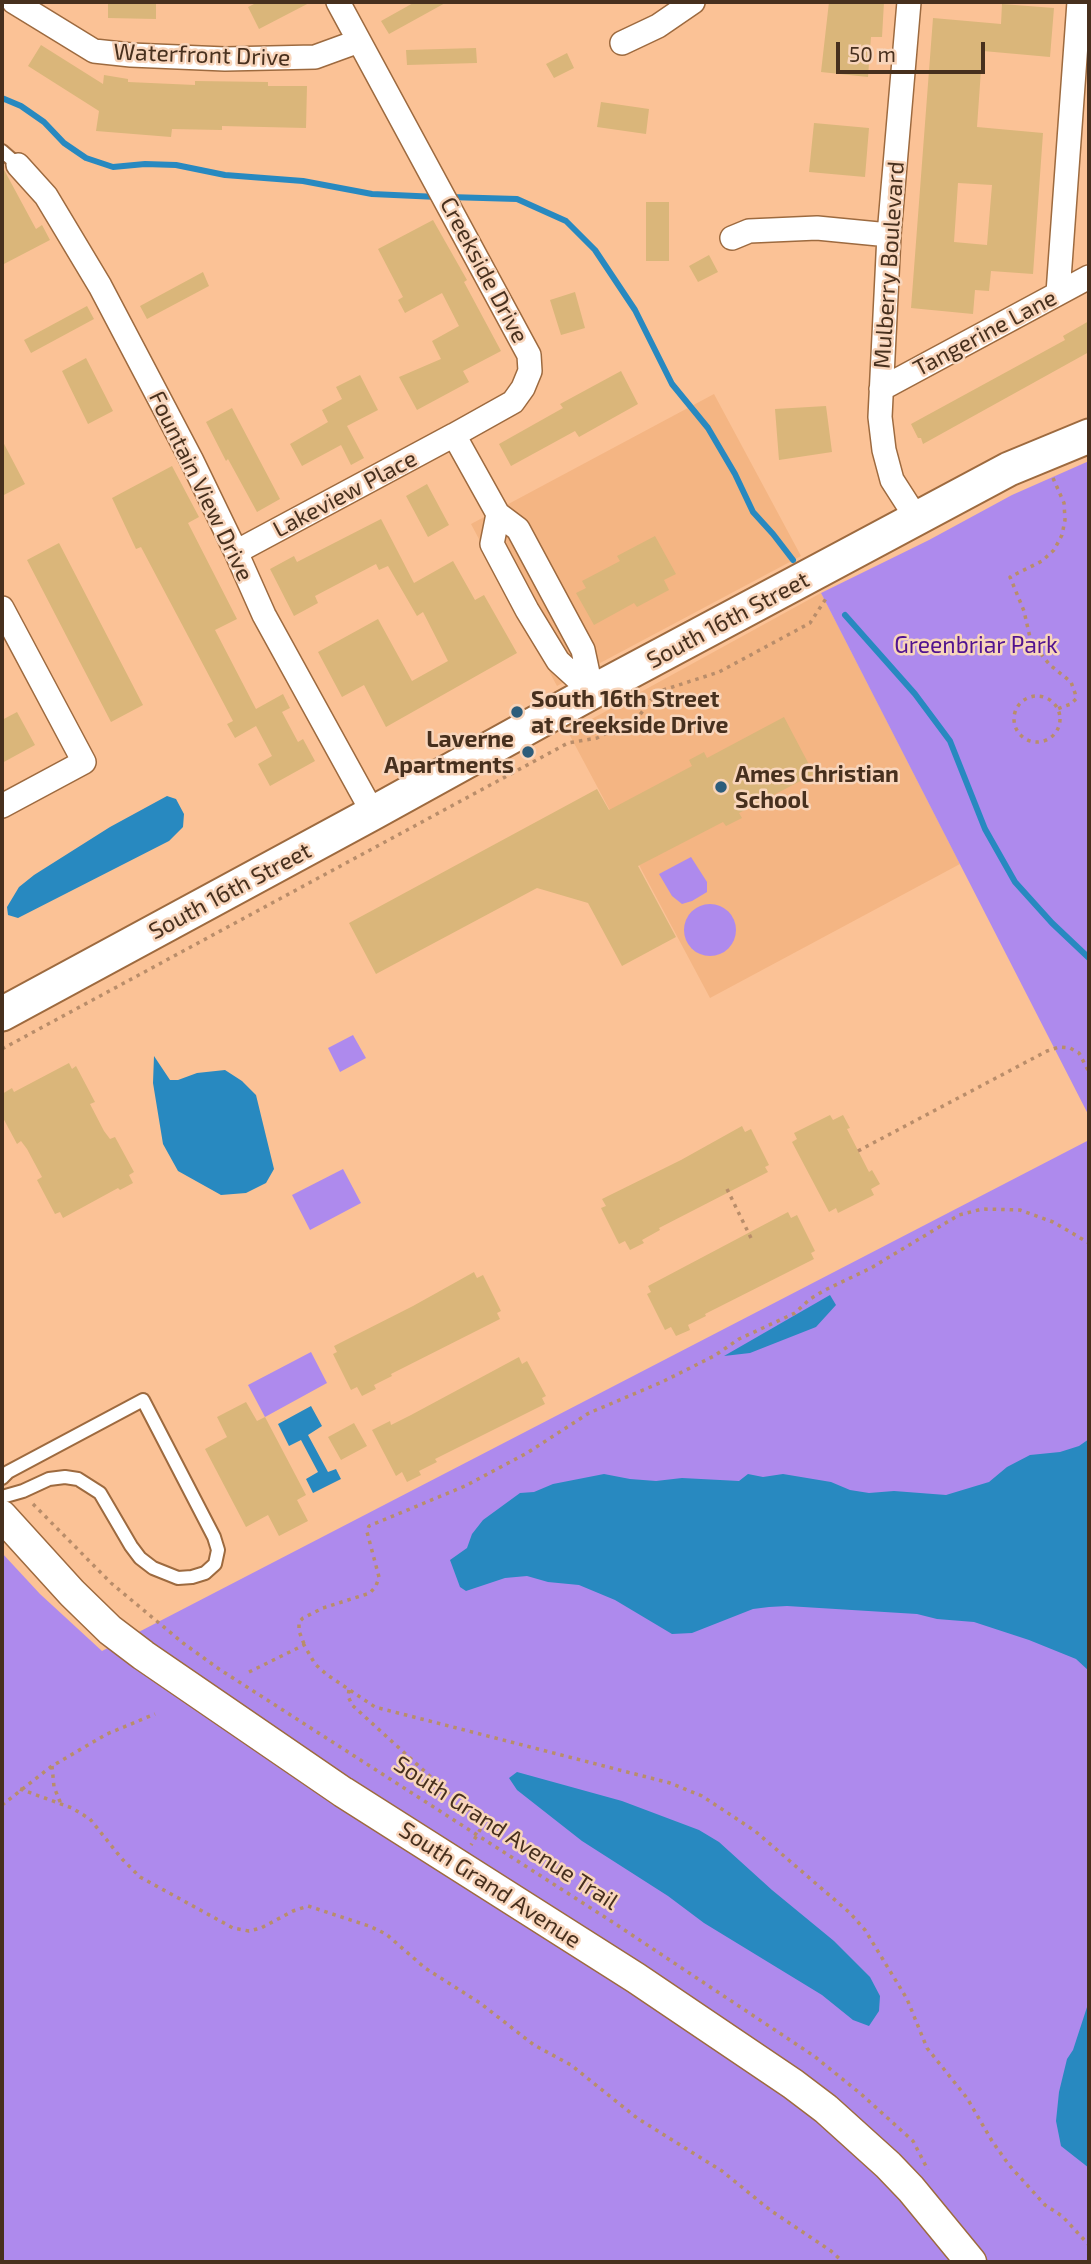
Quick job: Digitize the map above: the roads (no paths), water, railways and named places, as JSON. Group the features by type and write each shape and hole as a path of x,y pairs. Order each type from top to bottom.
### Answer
{"main road":[{"name":"South 16th Street","path":"2,1014 592,692 1009,469 1089,436"}],"street":[{"name":"Waterfront Drive","path":"14,2 94,51 225,59 315,57 359,41"},
{"name":"Creekside Drive","path":"338,2 529,355 530,371 513,402 454,435"},
{"path":"622,43 658,26 693,2"},
{"name":"Mulberry Boulevard","path":"909,2 890,235 880,417 884,450 892,480 917,519"},
{"path":"1058,293 1079,2"},
{"name":"Fountain View Drive","path":"10,158 46,196 100,286 236,552 264,615 373,813"},
{"path":"732,238 749,230 817,228 890,235"},
{"name":"Tangerine Lane","path":"881,389 1089,277"},
{"path":"454,435 498,514 518,529 558,661 592,692"},
{"name":"Lakeview Place","path":"236,552 454,435"},
{"path":"498,514 492,544 583,650 592,692"},
{"path":"2,608 84,762 2,806"},
{"name":"South Grand Avenue","path":"2,1516 72,1593 110,1630 143,1656 343,1793 699,2019 826,2109 888,2165 971,2262"}],"lane":[{"path":"2,1478 8,1472 143,1400 214,1537 218,1550 215,1564 205,1573 178,1578 153,1568 140,1558 131,1546 100,1493 78,1479 48,1479 2,1497"}],"water":[{"path":"167,796 176,799 184,814 183,827 169,841 18,918 8,915 7,907 19,887 34,875 110,827"},
{"path":"154,1056 170,1080 225,1070 242,1081 256,1095 274,1169 266,1183 246,1193 221,1195 178,1171 163,1144 153,1083"},
{"path":"830,1295 836,1305 816,1327 750,1353 724,1356"},
{"path":"311,1406 322,1426 308,1435 328,1472 336,1469 341,1479 313,1493 306,1479 318,1472 301,1440 289,1446 278,1424"},
{"path":"1089,1439 1089,1671 1076,1659 1029,1640 974,1622 937,1619 917,1614 769,1607 753,1609 692,1633 672,1634 615,1600 579,1585 548,1582 527,1576 505,1578 466,1591 460,1587 450,1560 467,1548 472,1534 483,1520 520,1493 534,1492 553,1484 604,1474 656,1481 682,1478 739,1481 748,1474 763,1477 783,1474 831,1482 850,1490 869,1493 894,1491 946,1495 989,1482 1007,1467 1030,1455 1060,1452 1079,1446"},
{"path":"517,1772 622,1801 699,1830 719,1842 834,1941 870,1977 880,1996 879,2011 869,2026 853,2020 822,1995 704,1923 668,1896 582,1841 517,1790 509,1778"},
{"path":"1089,2001 1089,2168 1061,2146 1056,2121 1059,2092 1067,2059 1073,2050"}],"waterway":[{"path":"2,98 21,106 44,122 64,143 86,158 113,167 176,165 225,175 303,181 372,194 438,197"},
{"path":"449,197 517,199 566,221 595,250 635,310 672,384 708,428 753,512 793,560"},
{"path":"845,615 915,694 950,741 985,829 1015,882 1089,958"}],"place":[{"name":"South 16th Street at Creekside Drive","path":"517,712"},
{"name":"Laverne Apartments","path":"528,752"},
{"name":"Ames Christian School","path":"721,787"}],"park label":[{"name":"Greenbriar Park","path":"976,645"}]}
